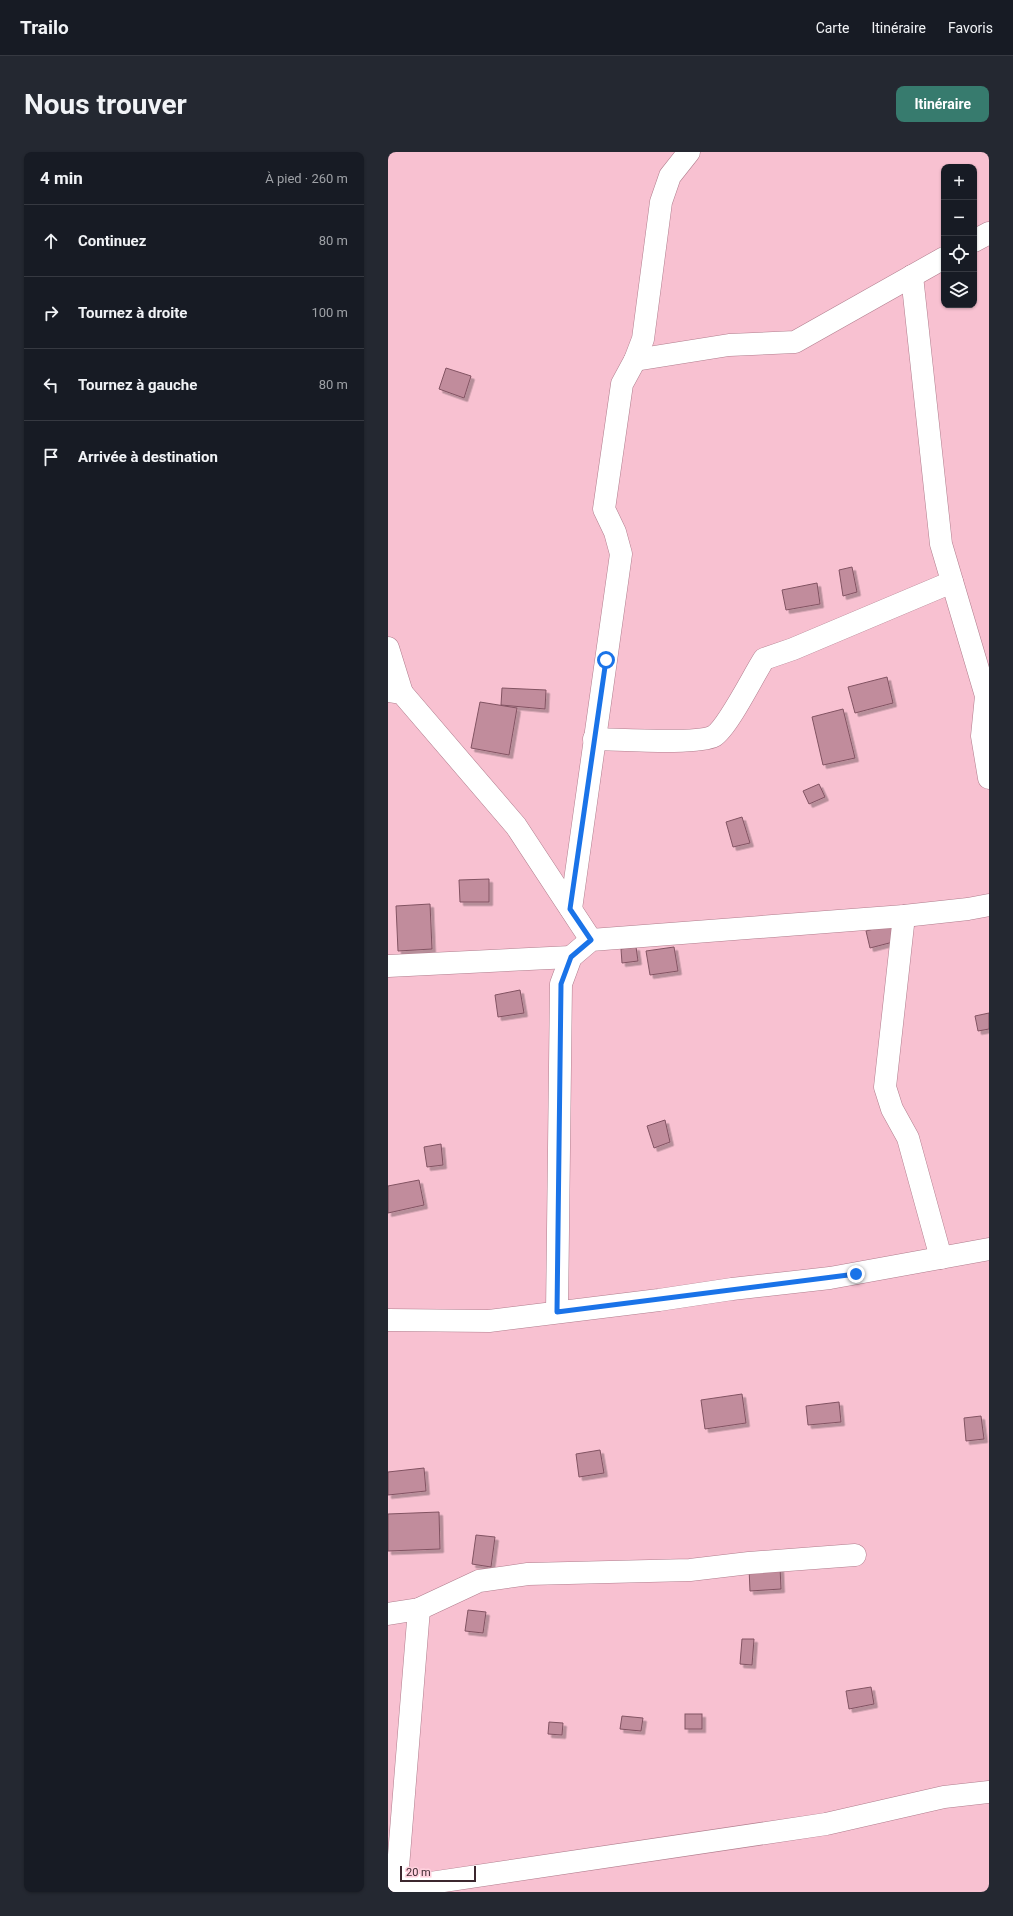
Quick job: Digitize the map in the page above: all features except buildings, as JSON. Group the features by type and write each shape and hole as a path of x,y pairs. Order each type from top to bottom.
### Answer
{"street":[{"path":"570,909 621,554 615,532 604,509 622,384 635,360 643,339 661,202 670,176 688,152"},
{"path":"977,240 989,233"},
{"path":"635,360 729,345 795,342 941,260"},
{"path":"912,276 941,544 986,696 982,736 989,778"},
{"path":"594,739 692,740 713,736 725,724 764,659 793,649 952,582"},
{"path":"388,648 395,692 516,826 591,940"},
{"path":"557,1312 561,984 571,957 591,940 904,916 988,906"},
{"path":"904,916 885,1087 892,1109 908,1138 941,1258"},
{"path":"388,966 571,957"},
{"path":"388,1320 489,1321 830,1278 989,1249"},
{"path":"388,1614 419,1609 479,1581 528,1574 690,1570 749,1563 856,1555"},
{"path":"419,1609 394,1889 826,1824 944,1797 989,1792"}],"route":[{"path":"606,660 570,909 591,940 571,957 561,984 557,1312 856,1274"}]}
